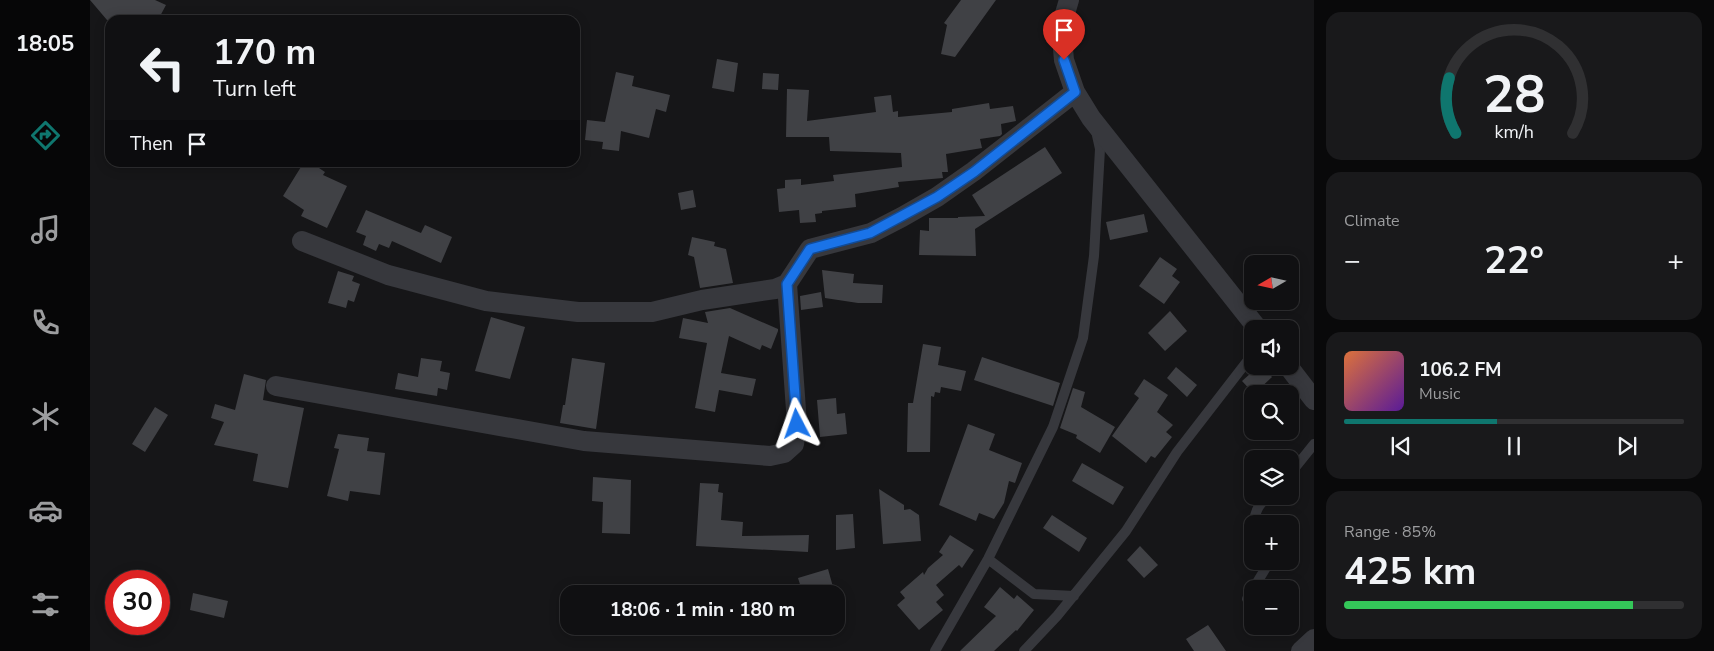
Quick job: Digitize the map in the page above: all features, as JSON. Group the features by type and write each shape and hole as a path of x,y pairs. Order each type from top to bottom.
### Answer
{"street":[{"path":"1069,0 1061,26 1064,60 1075,92 1091,118 1251,320"},
{"path":"302,241 388,274 486,301 578,312 652,312 702,300 775,289 787,284 810,249 870,233 937,197 974,172 1075,92"},
{"path":"276,386 584,441 770,456 784,453 794,444 797,424 787,284"},
{"path":"1295,375 1314,400"},
{"path":"1301,651 1314,639"}],"lane":[{"path":"935,651 988,559 1053,427 1083,338 1094,256 1100,149 1091,118"},
{"path":"1024,651 1074,596 1126,531 1177,452 1244,365"},
{"path":"1299,463 1314,444"},
{"path":"988,559 1034,594 1074,596"}],"building":[{"path":"90,0 155,0 166,5 161,15 105,15 105,18"},
{"path":"961,0 996,0 955,57 941,54 947,25 944,23"},
{"path":"717,59 738,63 734,92 712,88"},
{"path":"616,72 634,76 632,86 670,95 666,112 656,109 649,138 621,131 619,151 602,149 603,142 585,140 587,120 605,122"},
{"path":"763,73 779,74 778,90 762,89"},
{"path":"787,89 809,90 807,121 876,112 874,97 891,95 893,112 898,111 898,117 952,112 952,109 989,103 990,109 1013,106 1016,121 1001,124 1002,134 1000,136 980,139 982,148 946,154 948,172 942,172 943,178 898,182 899,187 855,194 856,207 822,211 822,213 815,214 816,222 800,223 799,210 779,212 777,189 785,188 785,180 801,179 801,185 834,181 833,175 902,167 901,153 830,151 829,137 786,137"},
{"path":"1045,147 1062,173 975,229 976,256 919,255 920,230 929,231 929,218 985,216 972,195"},
{"path":"301,167 318,167 325,172 323,175 347,186 327,228 301,216 304,210 283,196"},
{"path":"693,190 696,207 681,210 678,193"},
{"path":"366,210 421,233 425,225 452,237 441,263 392,241 389,248 379,244 376,251 363,245 366,236 356,232"},
{"path":"1144,214 1148,232 1110,240 1106,222"},
{"path":"692,237 715,242 714,246 726,249 733,283 700,288 694,257 688,255"},
{"path":"1160,257 1177,269 1172,276 1180,282 1164,304 1139,286"},
{"path":"822,270 854,274 853,283 883,285 882,303 858,303 825,298"},
{"path":"338,271 354,276 352,281 360,284 354,302 348,300 346,308 328,303"},
{"path":"821,292 823,307 801,310 800,296"},
{"path":"730,308 778,329 778,331 771,349 762,345 760,350 729,336 721,373 756,379 752,396 719,390 715,412 695,408 707,343 679,338 683,318 708,323 705,312"},
{"path":"1170,311 1187,331 1165,351 1148,333"},
{"path":"491,317 525,327 510,379 475,371"},
{"path":"923,344 941,347 938,365 966,371 961,391 941,387 940,393 935,392 934,397 931,396 930,452 907,452 908,403 913,403"},
{"path":"982,357 1060,383 1053,406 974,380"},
{"path":"421,358 442,361 440,371 450,373 447,390 438,388 437,396 395,389 398,373 418,377"},
{"path":"572,358 605,363 596,429 560,423 563,405 565,405"},
{"path":"1176,367 1197,385 1187,397 1167,378"},
{"path":"244,374 266,380 263,400 304,408 288,488 253,481 258,454 214,445 224,422 211,418 215,404 235,410"},
{"path":"1249,375 1270,375 1272,377 1264,385 1246,385 1242,381"},
{"path":"1144,379 1168,395 1157,412 1173,425 1166,432 1172,437 1155,458 1151,456 1146,463 1112,436 1139,398 1134,394"},
{"path":"1073,388 1085,392 1081,407 1115,427 1100,453 1076,438 1077,435 1060,428"},
{"path":"836,398 837,414 845,413 847,434 820,437 817,400"},
{"path":"155,407 168,415 145,452 132,444"},
{"path":"968,424 995,434 989,450 1022,463 1015,483 1009,481 1004,503 994,519 979,513 976,521 939,505"},
{"path":"338,434 369,438 367,451 385,453 380,495 350,491 348,501 327,496 339,449 334,448"},
{"path":"1082,463 1124,487 1113,505 1072,481"},
{"path":"593,477 631,480 630,534 602,533 603,502 592,501"},
{"path":"700,483 719,484 718,492 723,493 721,520 743,522 742,536 809,535 808,552 696,546"},
{"path":"879,489 904,505 904,510 910,509 919,515 921,541 883,544"},
{"path":"853,514 855,548 836,550 836,515"},
{"path":"1052,515 1087,538 1079,552 1043,528"},
{"path":"950,535 974,550 962,568 959,565 936,585 944,595 936,602 943,610 919,630 897,605 905,598 900,592 923,572 924,575 928,568 943,555 939,552"},
{"path":"1140,546 1158,565 1144,578 1127,560"},
{"path":"828,569 832,585 800,585 798,578"},
{"path":"1000,587 1014,599 1017,595 1034,610 1017,631 994,651 960,651 996,616 984,607"},
{"path":"193,593 228,601 224,618 190,610"},
{"path":"1208,625 1226,651 1194,651 1186,639"}],"route":[{"path":"797,424 787,284 810,249 870,233 937,197 974,172 1075,92 1064,60"}]}
